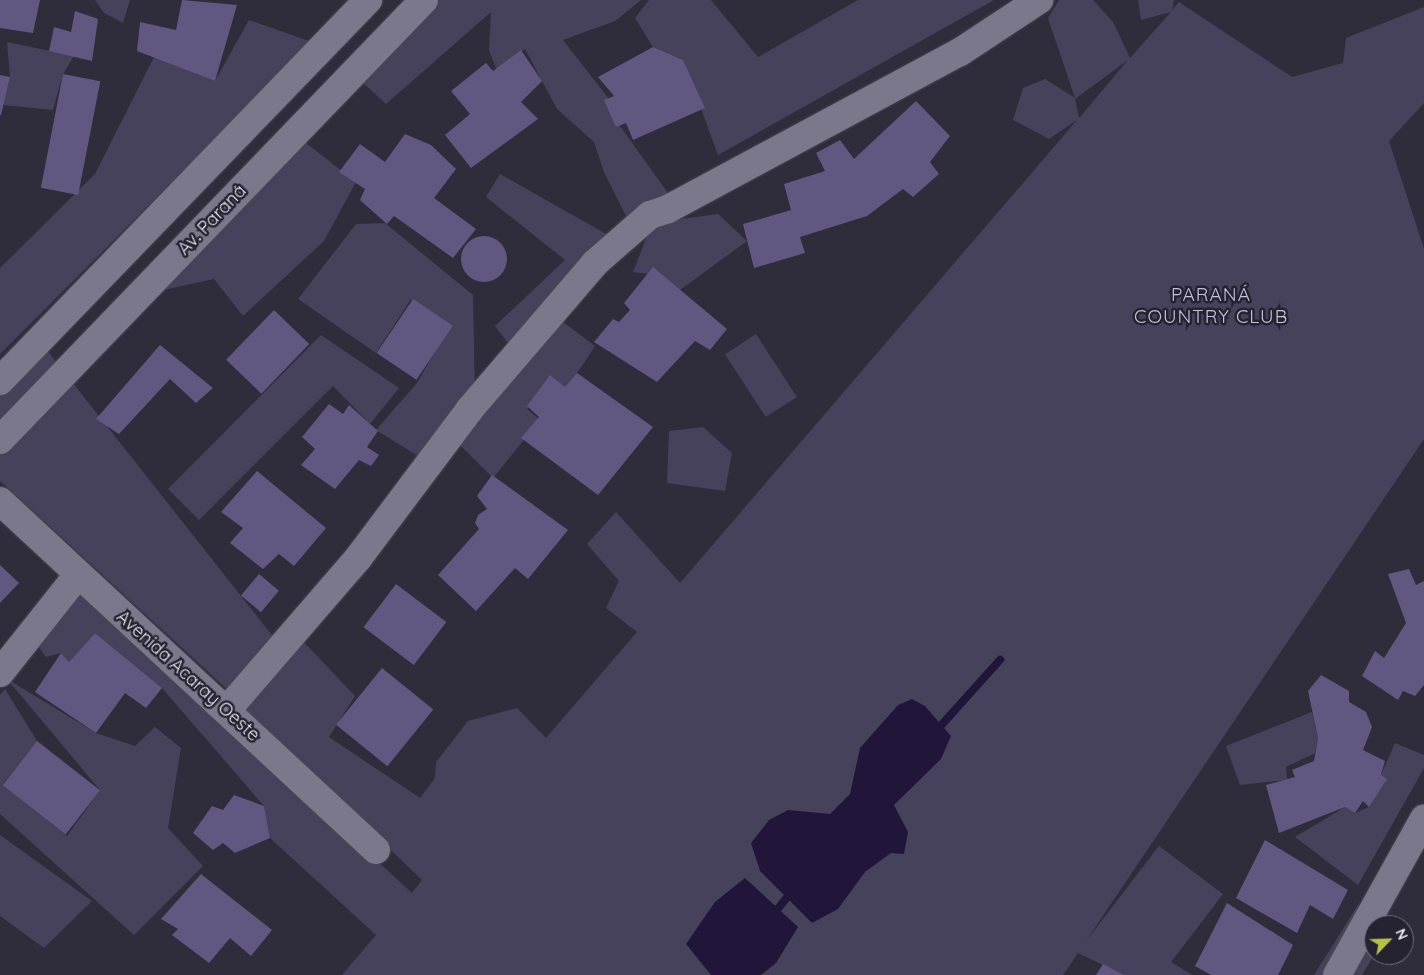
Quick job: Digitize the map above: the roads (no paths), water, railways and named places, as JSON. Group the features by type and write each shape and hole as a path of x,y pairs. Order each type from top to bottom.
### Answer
{"street":[{"path":"0,381 368,0"},
{"name":"Av. Paraná","path":"0,440 424,0"},
{"path":"227,710 359,557 470,409 595,263 643,221 960,52 1039,0"},
{"name":"Avenida Acaray Oeste","path":"0,501 77,576 227,710 376,850"},
{"path":"0,673 77,576"},
{"path":"1337,975 1424,819"}],"waterway":[{"path":"936,731 1000,660"},
{"path":"772,916 793,890"}],"district":[{"name":"PARANÁ COUNTRY CLUB","path":"1211,306"}]}
